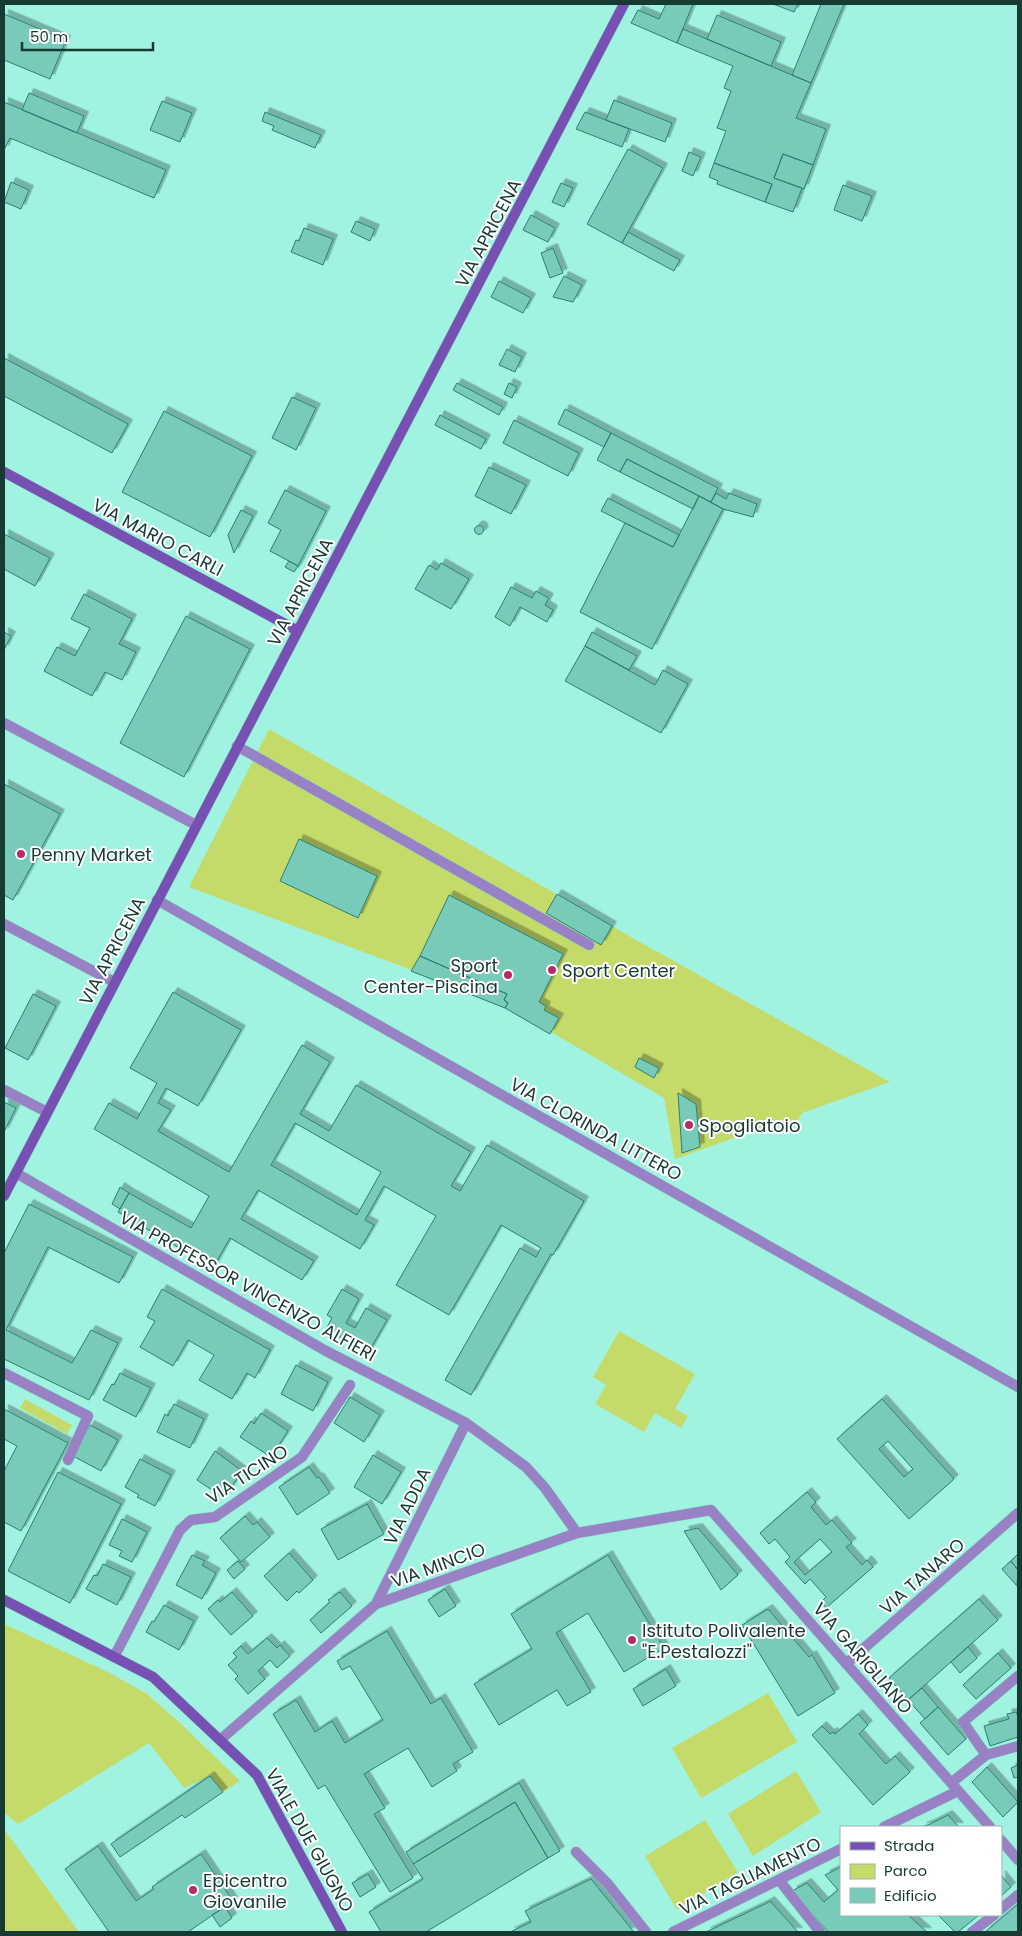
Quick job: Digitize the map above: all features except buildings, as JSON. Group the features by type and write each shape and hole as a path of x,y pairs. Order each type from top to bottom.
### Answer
{"main road":[{"name":"VIA APRICENA","path":"4,1196 553,144 624,4"},
{"name":"VIA MARIO CARLI","path":"4,472 298,631"},
{"name":"VIALE DUE GIUGNO","path":"4,1600 153,1677 257,1774 342,1932"},
{"name":"VIALE DUE GIUGNO","path":"4,1604 28,1612"}],"street":[{"path":"4,723 196,825"},
{"path":"238,746 589,945"},
{"name":"VIA CLORINDA LITTERO","path":"157,900 1018,1387"},
{"path":"4,924 114,982"},
{"path":"4,1090 47,1112"},
{"name":"VIA PROFESSOR VINCENZO ALFIERI","path":"16,1174 326,1351 466,1423 526,1467 577,1532"},
{"path":"4,1373 88,1416 68,1460"},
{"name":"VIA TICINO","path":"114,1657 180,1530 191,1520 214,1517 302,1457 350,1385"},
{"name":"VIA ADDA","path":"376,1604 466,1423"},
{"name":"VIA MINCIO","path":"220,1740 376,1604 577,1532 711,1510"},
{"name":"VIA GARIGLIANO","path":"711,1510 989,1826"},
{"name":"VIA TANARO","path":"846,1664 1018,1514"},
{"path":"986,1755 963,1722 1018,1676"},
{"path":"886,1826 954,1787 986,1755 1018,1746"},
{"path":"1002,1841 1018,1860"},
{"name":"VIA TAGLIAMENTO","path":"673,1932 840,1850"},
{"path":"576,1852 608,1884 646,1932"},
{"path":"779,1880 820,1932"},
{"path":"1002,1908 1018,1895"},
{"path":"972,1932 993,1916"}],"green space":[{"name":"Sport Center","path":"269,729 631,937 890,1082 802,1113 796,1124 787,1119 675,1159 664,1098 503,1004 189,887"},
{"path":"619,1331 695,1374 675,1409 688,1416 681,1428 655,1413 644,1432 595,1404 606,1385 593,1377"},
{"path":"25,1399 72,1425 67,1434 20,1408"},
{"path":"4,1624 108,1672 147,1694 240,1781 223,1792 210,1776 184,1788 149,1743 18,1824 4,1813"},
{"path":"768,1693 797,1742 701,1798 672,1748"},
{"path":"796,1771 821,1812 753,1856 728,1814"},
{"path":"705,1820 738,1872 677,1910 645,1856"},
{"path":"4,1829 79,1932 4,1932"}],"place":[{"name":"Penny Market","path":"21,854"},
{"name":"Sport Center","path":"552,970"},
{"name":"Sport Center-Piscina","path":"508,975"},
{"name":"Spogliatoio","path":"689,1125"},
{"name":"Istituto Polivalente \"E.Pestalozzi\"","path":"632,1640"},
{"name":"Epicentro Giovanile","path":"193,1890"}]}
